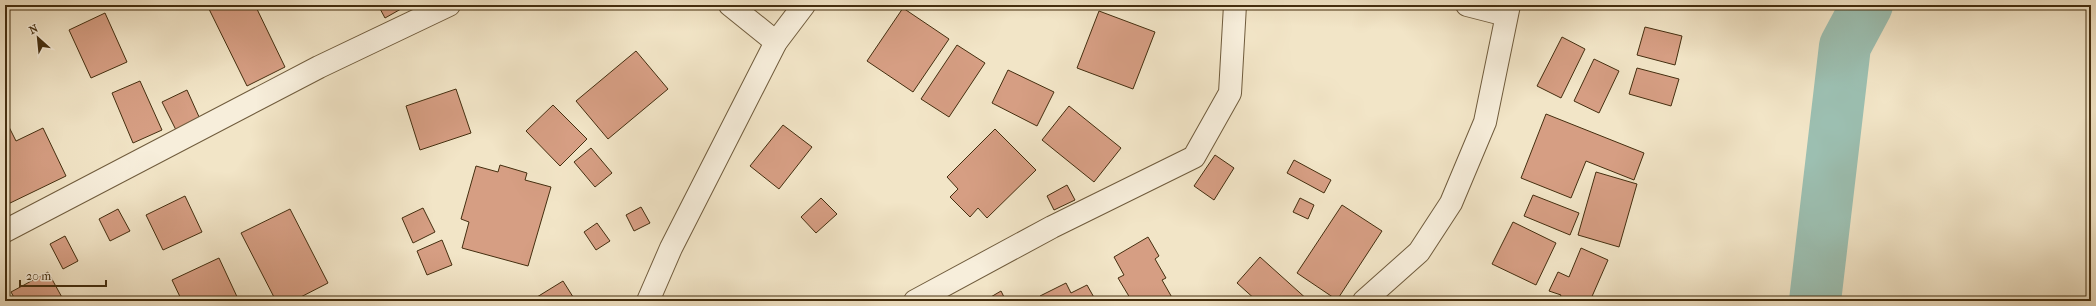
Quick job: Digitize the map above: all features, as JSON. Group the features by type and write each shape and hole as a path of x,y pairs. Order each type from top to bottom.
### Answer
{"street":[{"path":"5,231 319,67 449,5"},
{"path":"730,5 776,42"},
{"path":"648,301 672,248 776,42 804,5"},
{"path":"915,301 1052,227 1194,157 1230,93 1235,5"},
{"path":"1364,301 1419,252 1451,203 1485,122 1508,10 1467,5"}],"building":[{"path":"207,5 255,5 285,67 247,86"},
{"path":"378,5 408,5 385,18"},
{"path":"903,8 949,39 913,92 867,61"},
{"path":"1099,11 1155,32 1133,89 1077,68"},
{"path":"105,13 127,62 91,78 69,30"},
{"path":"1645,27 1682,36 1675,65 1637,55"},
{"path":"1562,37 1585,49 1561,98 1537,86"},
{"path":"957,45 985,63 949,117 921,99"},
{"path":"636,51 668,89 608,139 576,101"},
{"path":"1594,59 1619,71 1599,113 1574,101"},
{"path":"1637,68 1679,79 1671,106 1629,94"},
{"path":"1008,70 1054,92 1037,126 992,103"},
{"path":"140,81 162,130 133,143 112,93"},
{"path":"456,89 471,133 420,150 406,106"},
{"path":"187,90 200,119 176,130 162,102"},
{"path":"553,105 587,139 560,166 526,131"},
{"path":"1069,106 1121,148 1094,182 1042,140"},
{"path":"1546,114 1644,153 1634,180 1586,161 1571,198 1521,178"},
{"path":"5,119 16,141 43,128 66,176 6,205"},
{"path":"783,125 812,147 779,189 750,166"},
{"path":"995,129 1036,170 987,218 978,208 970,217 950,197 958,189 947,177"},
{"path":"591,148 612,173 595,187 574,162"},
{"path":"1215,155 1234,168 1214,200 1194,186"},
{"path":"1294,160 1331,180 1324,193 1287,173"},
{"path":"500,165 527,173 525,180 551,187 528,266 462,248 469,222 461,219 476,166 498,172"},
{"path":"1596,172 1637,184 1619,247 1578,235"},
{"path":"1067,185 1075,200 1054,210 1047,196"},
{"path":"1533,195 1579,213 1570,235 1524,216"},
{"path":"185,196 202,232 163,250 146,215"},
{"path":"821,198 837,214 816,233 801,217"},
{"path":"1300,198 1314,205 1308,219 1293,212"},
{"path":"1342,205 1382,231 1337,300 1297,273"},
{"path":"641,207 650,223 634,231 626,215"},
{"path":"423,208 435,232 413,243 402,218"},
{"path":"118,209 130,231 110,241 99,219"},
{"path":"290,209 328,283 293,301 276,301 241,233"},
{"path":"1513,222 1556,243 1536,285 1492,264"},
{"path":"597,223 610,241 596,250 584,232"},
{"path":"65,236 78,261 63,269 50,244"},
{"path":"1148,237 1159,256 1155,259 1166,278 1162,280 1174,301 1125,300 1130,298 1118,278 1124,275 1114,257"},
{"path":"442,240 452,265 427,275 417,251"},
{"path":"1581,248 1608,260 1590,301 1558,301 1561,295 1549,291 1558,272 1569,277"},
{"path":"1260,257 1309,301 1257,301 1237,283"},
{"path":"219,258 239,301 182,301 172,280"},
{"path":"48,272 64,301 16,301 11,292"},
{"path":"563,281 575,300 540,301 537,297"},
{"path":"1066,283 1071,293 1087,285 1096,301 1042,301 1040,296"},
{"path":"1001,291 1006,301 984,301"}],"waterway":[{"path":"1815,301 1845,46 1867,5"}]}
